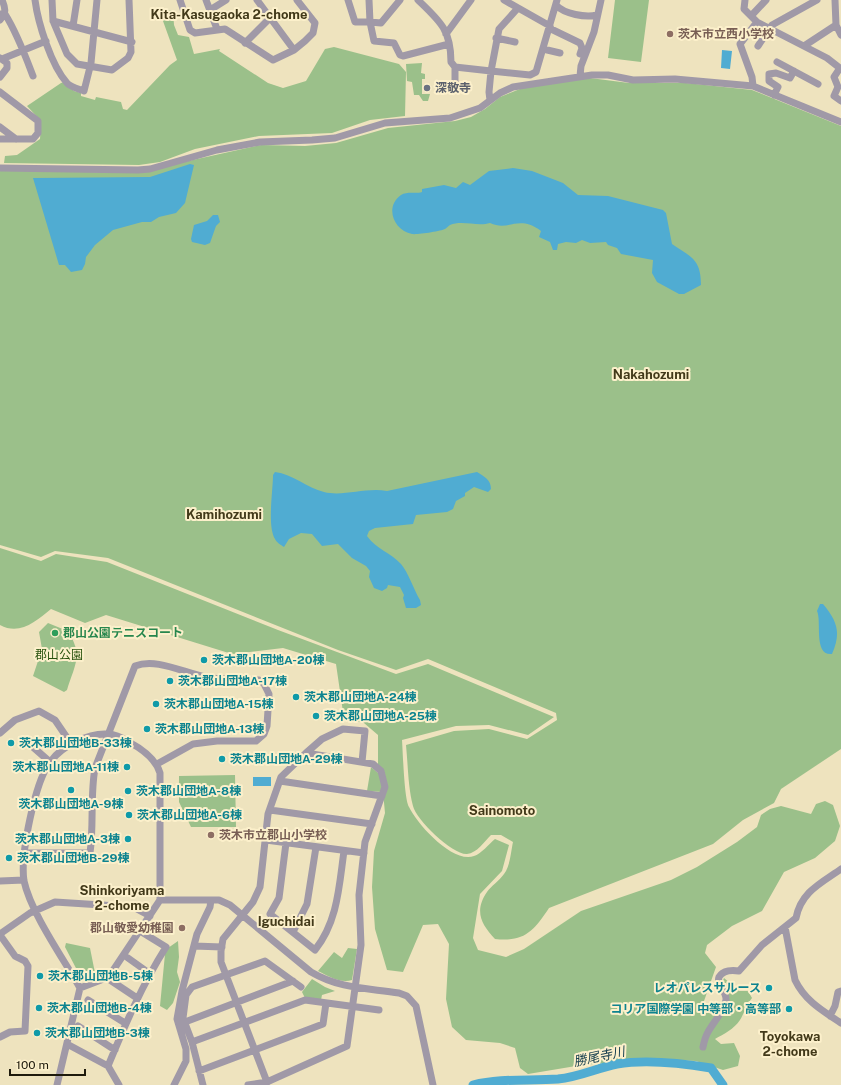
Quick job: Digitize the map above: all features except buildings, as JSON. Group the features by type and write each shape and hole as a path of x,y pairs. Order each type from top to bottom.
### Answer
{"street":[{"path":"2,0 5,8 2,16 23,50 33,76"},
{"path":"35,0 37,17 54,60 68,84 84,91 90,66 97,0"},
{"path":"52,0 53,21 67,54 77,64 112,70 128,58 131,52 132,42 129,0"},
{"path":"73,26 77,0"},
{"path":"180,0 190,30 195,33 225,29 273,60 294,50 314,33 315,23 297,0"},
{"path":"206,0 217,29"},
{"path":"210,10 226,0"},
{"path":"257,0 294,50"},
{"path":"348,0 355,22 357,23 383,22 400,0"},
{"path":"369,0 370,22 374,41 394,43 400,55 403,56 449,44"},
{"path":"418,0 438,18 446,34 451,62 455,67 455,90"},
{"path":"446,34 471,0"},
{"path":"504,0 550,26 551,29 580,43 582,48 580,54"},
{"path":"580,76 581,66 601,0"},
{"path":"745,0 744,9 757,22 827,58 840,69 834,77 838,87 834,96 841,101"},
{"path":"751,16 766,0"},
{"path":"758,46 772,25 806,3 817,0"},
{"path":"835,0 836,25 841,35"},
{"path":"556,2 559,8 581,15 597,15"},
{"path":"455,67 530,75 536,72 556,2"},
{"path":"490,100 489,92 491,71 496,38 499,29 518,8"},
{"path":"245,43 270,18"},
{"path":"53,21 132,42"},
{"path":"752,86 752,77 740,44 757,22"},
{"path":"804,46 836,25"},
{"path":"496,38 515,42"},
{"path":"1,59 46,41"},
{"path":"543,48 560,53"},
{"path":"0,77 7,68 7,63 1,59"},
{"path":"777,62 818,84"},
{"path":"774,95 778,87 769,81 769,74 776,73 790,78 794,72"},
{"path":"0,168 150,169 217,150 260,142 335,138 385,123 450,118 480,108 506,89 520,84 580,76 608,75 634,80 675,79 752,86 841,122"},
{"path":"0,92 38,121 36,137 30,140 0,139"},
{"path":"0,127 16,140"},
{"path":"24,853 90,853 93,831 93,779 95,768 135,666 142,664 157,665 211,678 258,680 264,684 269,694 267,726 264,734 256,741 217,741 193,744 157,764"},
{"path":"0,733 15,720 38,711 55,720 72,744"},
{"path":"267,1083 221,962 224,939 253,902 260,887 270,810 281,777 322,739 343,728 365,731 362,762"},
{"path":"56,1085 80,988 36,910 24,880 24,853 26,838 36,799 50,762 59,752 72,744 96,734 108,734 124,739 138,747 157,764 161,781 160,900 112,972 101,980 80,988"},
{"path":"26,741 50,762"},
{"path":"248,1085 267,1083 347,1046 361,945 359,895 365,842 385,787 381,771 373,764 306,754"},
{"path":"280,781 382,796"},
{"path":"270,810 372,824"},
{"path":"266,840 364,854"},
{"path":"286,843 279,898 270,914 315,950 323,940 336,910 344,851"},
{"path":"293,932 307,904 316,847"},
{"path":"703,1047 707,1034 721,1012 726,1000 719,983 719,978 722,974 730,970 739,970 762,945 796,918 799,906 808,892 841,868"},
{"path":"0,880 24,880"},
{"path":"160,900 219,900 230,905 311,972 325,981 340,986 399,993 406,996 416,1006 433,1085"},
{"path":"174,1085 186,1061 186,1049 177,1019 197,934 210,907 211,900"},
{"path":"0,1037 10,1032 25,1031 28,966 25,962 14,956 0,935 36,910 55,902 133,907 150,916"},
{"path":"785,927 796,980 799,987 813,1005 841,1023"},
{"path":"108,1066 149,973 166,947 140,931"},
{"path":"194,946 222,947"},
{"path":"128,958 149,973"},
{"path":"203,1085 192,1042 183,1018 186,995 192,987 265,961 301,987"},
{"path":"110,980 137,998"},
{"path":"185,1022 293,981"},
{"path":"830,1016 835,1006 838,992 841,991"},
{"path":"88,1000 126,1023"},
{"path":"192,1042 305,1000 379,1010"},
{"path":"199,1071 323,1024 326,1003"},
{"path":"78,1026 115,1050"},
{"path":"67,1044 108,1066 120,1085"}],"green space":[{"path":"615,0 649,0 641,62 608,58"},
{"path":"165,9 173,11 174,25 178,35 189,37 194,54 220,49 219,51 268,83 283,88 306,81 325,49 334,47 399,64 406,72 405,116 370,120 332,133 259,136 195,149 160,162 139,165 4,163 5,156 17,155 40,139 41,121 27,106 61,83 64,82 74,91 81,93 81,96 95,100 96,97 121,102 123,109 127,110 170,65 177,60 163,21"},
{"path":"422,63 421,73 425,74 425,79 422,79 422,94 430,94 428,101 423,101 419,95 414,95 412,82 407,81 406,64"},
{"path":"590,78 629,83 686,83 752,90 841,126 841,749 781,789 774,803 743,820 713,844 549,908 533,929 521,937 505,940 495,939 483,923 480,911 481,905 487,892 506,871 513,842 501,835 491,835 474,852 467,854 453,849 436,836 421,820 413,806 409,784 406,745 454,731 489,729 527,739 557,720 556,713 428,659 396,670 338,650 108,558 55,551 41,557 0,545 0,170 134,173 261,145 305,146 336,143 388,128 455,121 471,117 485,109 500,97 525,87"},
{"path":"0,548 41,561 56,554 107,562 278,630 396,674 428,664 554,717 528,735 489,725 456,726 402,740 407,802 413,814 437,841 456,854 466,857 477,855 495,839 509,845 502,871 480,894 473,938 478,950 506,957 524,949 581,911 671,880 697,867 737,842 757,827 761,815 770,809 781,806 811,814 816,804 825,801 833,805 840,826 835,841 815,858 784,872 762,911 732,926 707,945 705,953 716,967 704,1001 708,1011 724,1009 728,1002 720,989 724,978 739,991 748,991 752,998 738,1023 729,1031 715,1039 721,1044 734,1043 740,1056 738,1066 723,1070 696,1061 653,1059 582,1065 528,1074 520,1068 515,1048 500,1043 466,1040 452,1027 446,999 449,944 438,924 423,925 403,972 387,970 375,929 372,887 374,851 385,813 383,792 367,791 371,767 378,773 378,735 364,723 344,719 336,664 283,648 232,654 106,615 85,623 51,609 27,626 14,629 7,628 0,625"},
{"name":"郡山公園","path":"48,623 70,632 77,653 75,667 67,690 64,692 33,676 42,649 39,632"},
{"path":"235,775 236,827 191,827 179,802 179,776"},
{"path":"178,941 179,957 177,972 180,982 173,1003 167,1010 160,1006 165,954 168,948"},
{"path":"66,943 90,948 95,973 89,975 78,972 65,947"},
{"path":"348,948 357,949 352,980 339,980 318,971 334,952 342,958"},
{"path":"312,979 335,991 322,995 321,1000 305,998 302,992"}],"water":[{"path":"722,50 732,51 730,69 721,68"},
{"path":"190,164 194,165 185,203 176,213 159,217 151,222 142,222 113,230 95,245 86,257 82,270 71,272 65,265 59,265 33,178 150,177"},
{"path":"513,168 532,171 563,183 578,195 608,196 663,210 666,213 672,244 690,256 697,264 701,276 701,285 684,294 679,294 657,282 652,273 653,260 621,254 617,248 608,245 606,242 590,243 582,240 576,243 566,242 558,244 557,250 553,250 550,242 539,237 541,231 526,224 520,223 503,226 490,223 460,223 450,225 439,231 412,234 400,228 393,218 393,206 396,200 403,194 420,193 422,192 422,189 444,185 456,188 463,182 470,185 489,171"},
{"path":"213,215 218,215 220,222 216,226 210,243 205,245 192,242 191,239 194,225 207,221"},
{"path":"275,472 288,475 318,490 331,493 371,490 387,491 477,472 489,481 491,489 488,492 474,487 465,493 465,496 456,501 453,509 447,512 416,515 413,524 375,528 369,531 367,536 371,541 397,560 404,567 409,576 421,605 416,608 406,608 403,598 404,595 400,587 388,585 387,588 382,591 374,588 369,577 370,571 366,566 352,558 338,544 322,546 312,534 301,533 289,539 284,547 276,541 271,526 273,475"},
{"path":"820,604 823,604 828,610 835,622 837,634 835,647 832,654 826,653 822,650 820,644 817,611"},
{"path":"253,777 271,777 271,786 253,786"}],"waterway":[{"name":"勝尾寺川","path":"473,1085 505,1081 558,1079 617,1064 641,1062 676,1063 711,1068 723,1085"}],"place":[{"name":"茨木市立西小学校","path":"670,34"},
{"name":"深敬寺","path":"427,88"},
{"name":"郡山公園テニスコート","path":"55,633"},
{"name":"茨木郡山団地A-20棟","path":"204,660"},
{"name":"茨木郡山団地A-17棟","path":"170,681"},
{"name":"茨木郡山団地A-24棟","path":"296,697"},
{"name":"茨木郡山団地A-15棟","path":"156,704"},
{"name":"茨木郡山団地A-25棟","path":"316,716"},
{"name":"茨木郡山団地A-13棟","path":"147,729"},
{"name":"茨木郡山団地B-33棟","path":"11,743"},
{"name":"茨木郡山団地A-29棟","path":"222,759"},
{"name":"茨木郡山団地A-11棟","path":"127,767"},
{"name":"茨木郡山団地A-9棟","path":"71,790"},
{"name":"茨木郡山団地A-8棟","path":"128,791"},
{"name":"茨木郡山団地A-6棟","path":"129,815"},
{"name":"茨木市立郡山小学校","path":"211,835"},
{"name":"茨木郡山団地A-3棟","path":"128,839"},
{"name":"茨木郡山団地B-29棟","path":"9,858"},
{"name":"郡山敬愛幼稚園","path":"182,928"},
{"name":"茨木郡山団地B-5棟","path":"40,976"},
{"name":"レオパレスサルース","path":"769,988"},
{"name":"茨木郡山団地B-4棟","path":"39,1008"},
{"name":"コリア国際学園 中等部・高等部","path":"789,1009"},
{"name":"茨木郡山団地B-3棟","path":"37,1033"}],"district":[{"name":"Kita-Kasugaoka 2-chome","path":"229,14"},
{"name":"Nakahozumi","path":"651,374"},
{"name":"Kamihozumi","path":"224,514"},
{"name":"Sainomoto","path":"502,810"},
{"name":"Shinkoriyama 2-chome","path":"122,898"},
{"name":"Iguchidai","path":"286,921"},
{"name":"Toyokawa 2-chome","path":"790,1044"}]}
